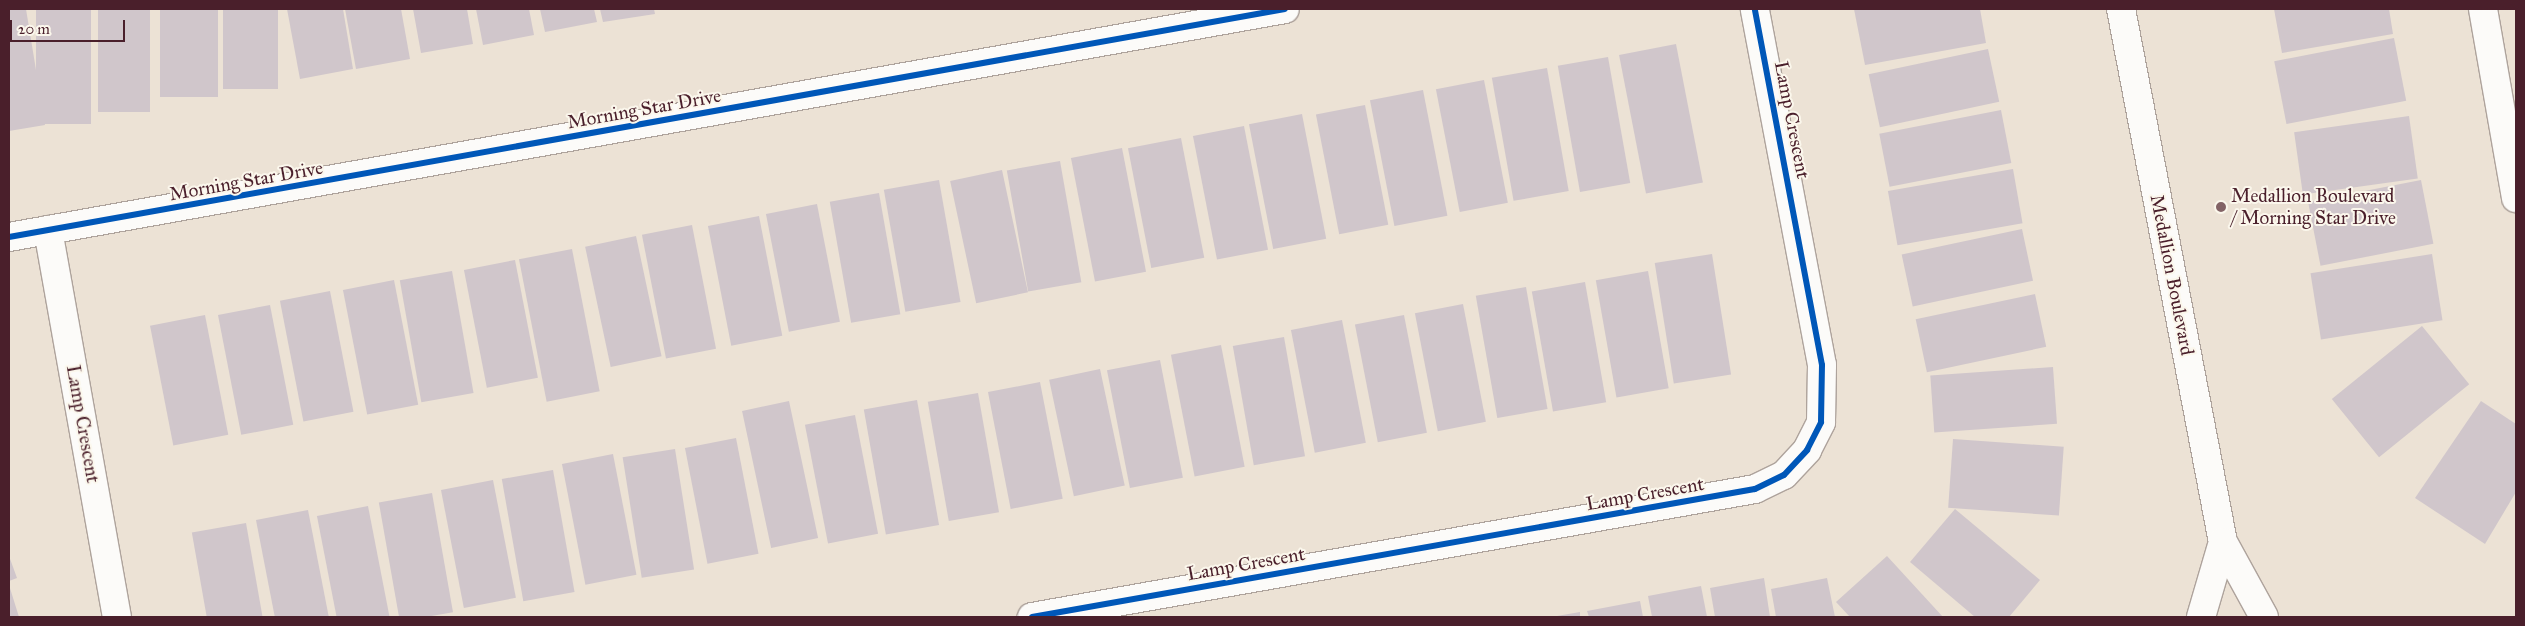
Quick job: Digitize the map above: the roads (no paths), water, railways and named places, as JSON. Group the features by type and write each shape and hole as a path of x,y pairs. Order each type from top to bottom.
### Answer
{"street":[{"name":"Morning Star Drive","path":"9,237 1285,9"},
{"name":"Lamp Crescent","path":"1032,617 1755,489 1784,475 1807,450 1821,422 1822,365 1756,9"},
{"name":"Medallion Boulevard","path":"2121,9 2223,542 2264,617"},
{"path":"2484,9 2516,198"},
{"name":"Lamp Crescent","path":"48,230 117,617"},
{"name":"Medallion Boulevard","path":"2201,617 2223,542"}],"place":[{"name":"Medallion Boulevard / Morning Star Drive","path":"2221,207"}]}
